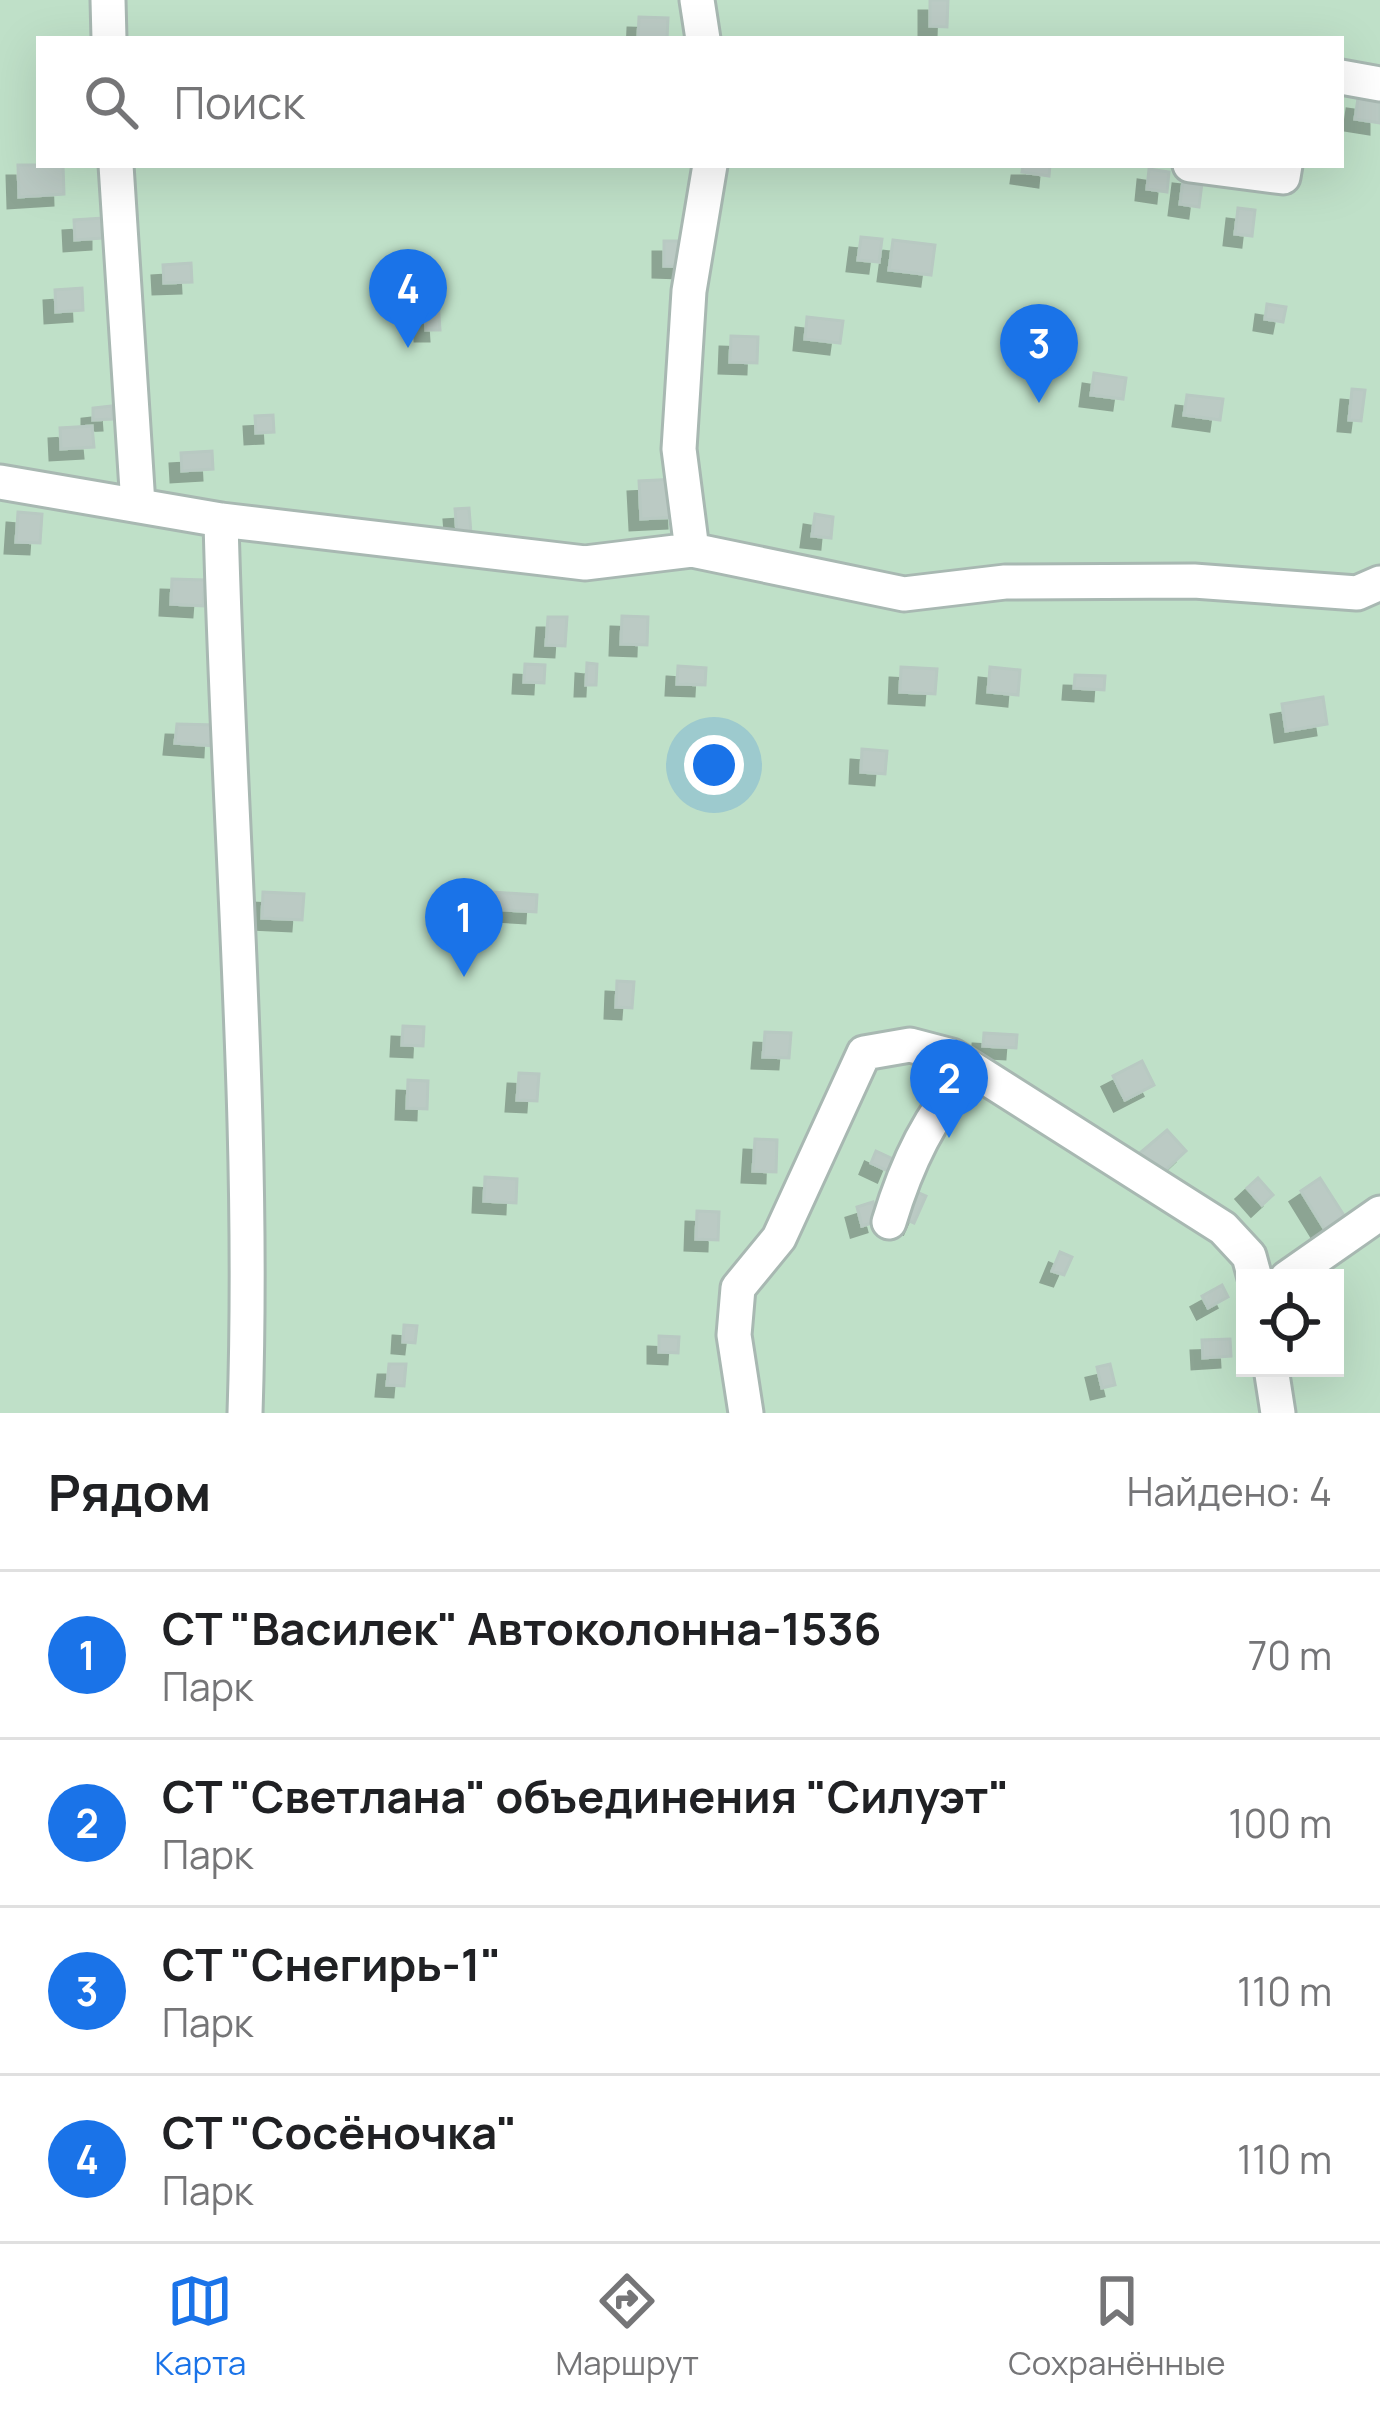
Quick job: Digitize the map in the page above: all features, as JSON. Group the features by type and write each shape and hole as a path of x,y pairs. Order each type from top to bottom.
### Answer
{"street":[{"path":"108,0 109,36"},
{"path":"697,0 703,36"},
{"path":"1344,78 1380,84"},
{"path":"116,168 138,505"},
{"path":"692,550 679,449 689,291 710,168"},
{"path":"1207,168 1264,178 1283,177 1284,168"},
{"path":"0,482 221,520 586,563 692,550 904,594 1005,581 1194,581 1357,593 1380,583"},
{"path":"221,520 226,724 243,962 249,1298 245,1413"},
{"path":"746,1413 734,1335 738,1288 778,1238 864,1053 910,1045 952,1056 1222,1228 1249,1256 1253,1269"},
{"path":"889,1222 902,1177 932,1113 971,1068"},
{"path":"1300,1269 1380,1213"},
{"path":"1272,1377 1278,1413"}],"green space":[{"path":"0,0 1380,0 1380,1413 0,1413"}],"building":[{"path":"930,0 948,0 947,27 930,26"},
{"path":"639,17 668,18 667,36 638,36"},
{"path":"1358,98 1380,101 1380,123 1355,119"},
{"path":"18,165 63,168 64,194 19,197"},
{"path":"1023,168 1050,168 1049,176 1022,172"},
{"path":"1149,169 1169,172 1167,192 1147,189"},
{"path":"1184,173 1203,175 1199,207 1180,204"},
{"path":"1238,208 1255,210 1252,236 1235,234"},
{"path":"102,218 102,238 75,240 74,220"},
{"path":"861,237 882,239 879,262 858,260"},
{"path":"893,240 935,245 931,275 889,270"},
{"path":"664,241 691,241 690,267 664,266"},
{"path":"191,263 192,282 164,283 163,265"},
{"path":"82,288 83,310 56,312 55,290"},
{"path":"438,300 440,330 426,330 424,301"},
{"path":"1267,304 1286,307 1283,322 1265,319"},
{"path":"807,317 843,321 840,343 805,339"},
{"path":"731,336 758,337 757,363 730,362"},
{"path":"1040,345 1065,348 1063,366 1038,363"},
{"path":"1094,373 1126,378 1123,399 1091,395"},
{"path":"1352,389 1365,390 1361,421 1349,420"},
{"path":"1187,395 1223,399 1220,420 1184,415"},
{"path":"112,406 113,419 93,420 93,408"},
{"path":"273,415 274,432 256,433 255,416"},
{"path":"92,426 94,447 61,449 60,428"},
{"path":"212,451 213,469 182,471 181,453"},
{"path":"676,479 678,517 641,519 639,481"},
{"path":"469,508 471,533 457,534 455,509"},
{"path":"18,512 42,514 40,543 16,542"},
{"path":"815,514 833,517 831,538 812,536"},
{"path":"172,579 205,580 203,606 171,604"},
{"path":"622,616 648,617 647,645 621,644"},
{"path":"548,617 567,617 565,646 546,645"},
{"path":"587,663 597,664 596,685 586,685"},
{"path":"525,664 545,665 544,683 524,682"},
{"path":"678,666 706,668 705,685 677,684"},
{"path":"901,667 937,669 935,694 900,692"},
{"path":"990,667 1020,670 1018,695 988,692"},
{"path":"1075,675 1105,676 1104,690 1074,688"},
{"path":"1323,697 1327,724 1286,731 1282,704"},
{"path":"177,724 215,725 214,746 175,743"},
{"path":"862,749 887,751 885,774 861,772"},
{"path":"263,892 304,894 302,920 262,918"},
{"path":"492,892 537,895 536,912 491,909"},
{"path":"617,981 634,982 632,1008 616,1007"},
{"path":"403,1026 424,1027 423,1046 402,1045"},
{"path":"765,1032 791,1033 789,1058 763,1057"},
{"path":"984,1033 1017,1035 1016,1048 983,1046"},
{"path":"1142,1061 1154,1085 1125,1100 1113,1076"},
{"path":"519,1073 539,1074 537,1101 517,1100"},
{"path":"408,1080 428,1081 427,1109 407,1108"},
{"path":"1167,1130 1186,1151 1160,1175 1140,1153"},
{"path":"755,1139 777,1140 776,1172 753,1171"},
{"path":"876,1151 893,1159 888,1171 871,1163"},
{"path":"485,1177 517,1179 516,1203 484,1201"},
{"path":"1258,1178 1273,1195 1262,1205 1247,1188"},
{"path":"1320,1178 1345,1217 1325,1230 1301,1191"},
{"path":"910,1189 926,1196 914,1223 898,1216"},
{"path":"873,1202 878,1221 862,1226 857,1207"},
{"path":"697,1211 719,1212 718,1240 696,1239"},
{"path":"1060,1252 1072,1257 1064,1275 1052,1271"},
{"path":"1222,1285 1228,1297 1208,1308 1202,1296"},
{"path":"404,1325 417,1326 415,1343 403,1342"},
{"path":"659,1336 679,1337 678,1353 659,1352"},
{"path":"1230,1339 1231,1356 1203,1358 1202,1340"},
{"path":"389,1364 406,1364 404,1386 387,1385"},
{"path":"1110,1364 1115,1385 1102,1388 1097,1367"}],"place":[{"name":"СТ \"Сосёночка\"","path":"408,348"},
{"name":"СТ \"Снегирь-1\"","path":"1039,403"},
{"name":"СТ \"Василек\" Автоколонна-1536","path":"464,977"},
{"name":"СТ \"Светлана\" объединения \"Силуэт\"","path":"949,1138"}]}
